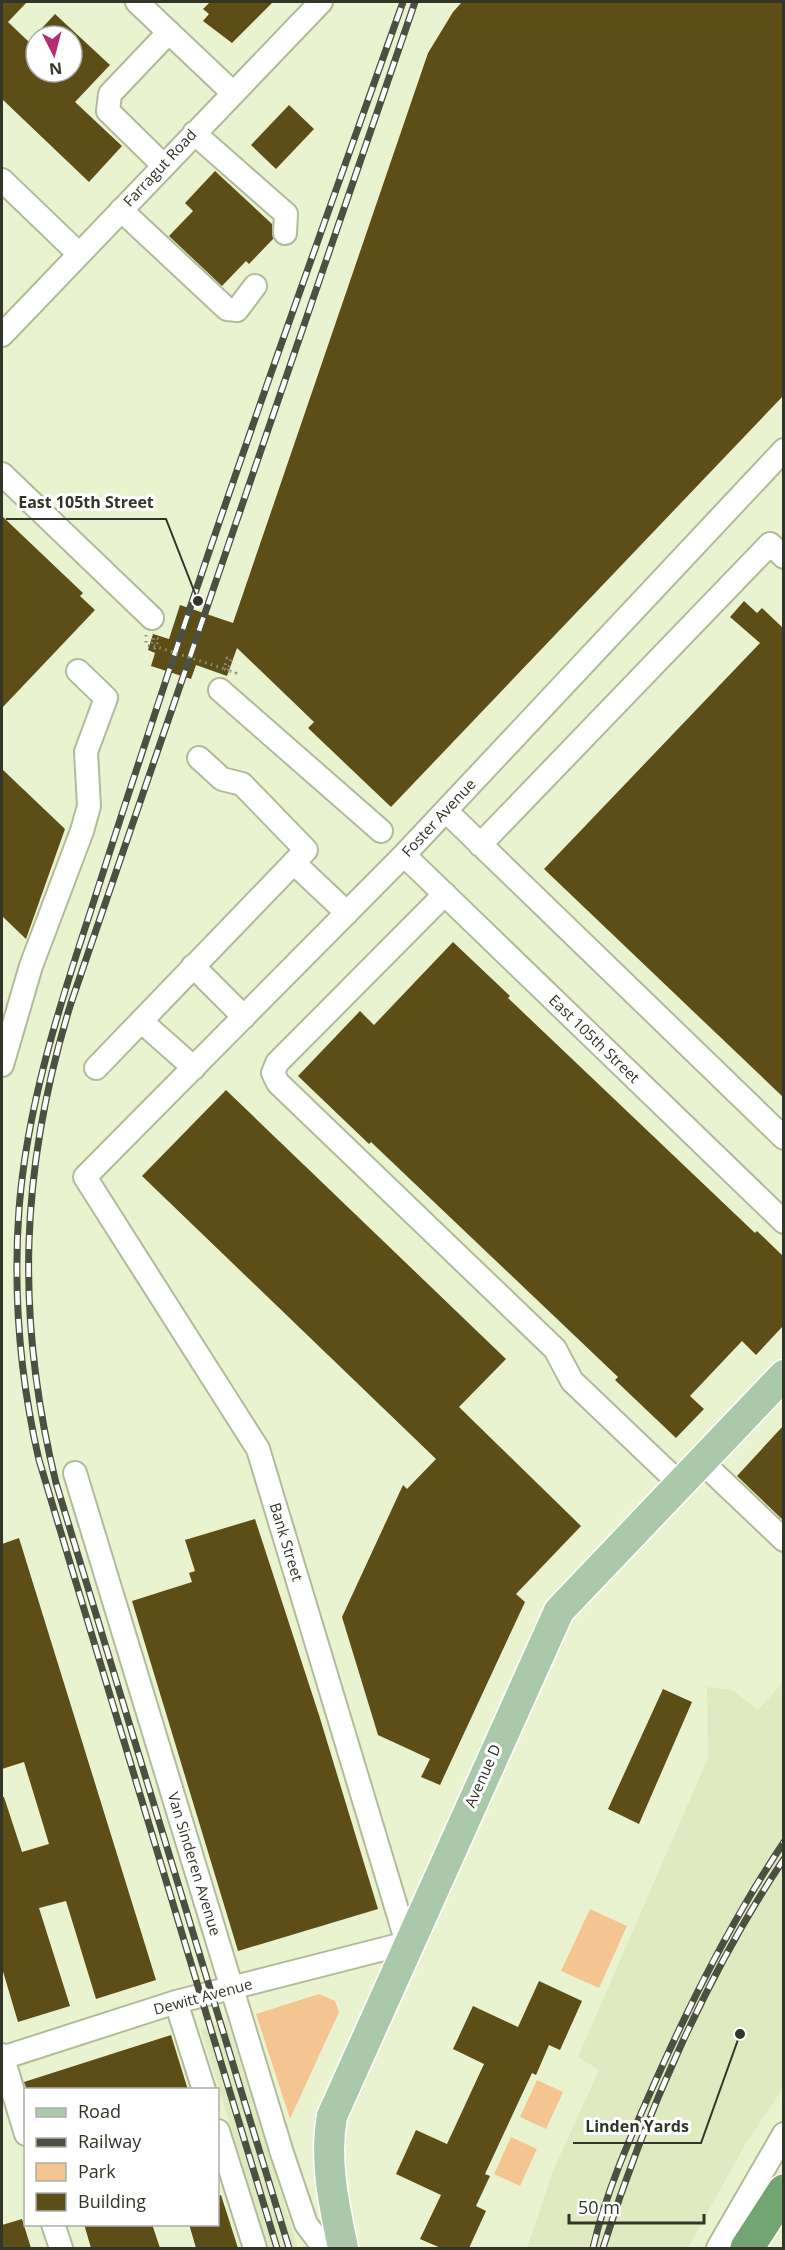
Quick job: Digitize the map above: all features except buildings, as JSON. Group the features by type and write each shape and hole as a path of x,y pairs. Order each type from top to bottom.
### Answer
{"highway":[{"path":"747,2248 783,2191"}],"main road":[{"name":"Avenue D","path":"343,2248 332,2194 328,2151 332,2116 407,1943 559,1611 783,1376"}],"street":[{"path":"137,2 232,92"},
{"name":"Farragut Road","path":"2,335 232,92 321,2"},
{"path":"163,165 108,111 110,94 169,32"},
{"path":"194,133 286,214 285,233"},
{"path":"2,180 79,254"},
{"path":"121,210 228,309 237,310 255,286"},
{"name":"Foster Avenue","path":"85,1177 404,855 783,450"},
{"path":"2,474 152,618"},
{"path":"480,845 770,544 783,557"},
{"path":"2,1065 31,966 89,806 86,752 106,698 78,671"},
{"path":"225,680 381,831"},
{"path":"96,1068 306,850 243,784 222,779 199,758"},
{"path":"446,811 783,1138"},
{"name":"East 105th Street","path":"404,855 783,1222"},
{"path":"294,863 346,913"},
{"path":"445,894 277,1063 273,1073 278,1083 555,1349 572,1381 680,1484"},
{"path":"193,966 244,1017"},
{"path":"141,1021 194,1068"},
{"name":"Bank Street","path":"85,1177 258,1449 407,1943"},
{"path":"702,1462 783,1540"},
{"name":"Van Sinderen Avenue","path":"75,1473 303,2214 311,2233 324,2248"},
{"name":"Dewitt Avenue","path":"2,2057 176,2002 407,1943"},
{"path":"176,2002 203,2088"},
{"path":"2,2057 24,2127"},
{"path":"219,2134 255,2248"},
{"path":"718,2248 783,2134"},
{"path":"55,2226 61,2248"}],"path":[{"path":"149,646 155,648 157,643 159,639 154,638 152,645 228,670 231,660 227,658 225,665 224,669 225,680"}],"shaded area":[{"path":"783,1682 783,2088 745,2145 688,2248 527,2248 553,2171 599,2070 578,2057 708,1758 707,1687 733,1690 758,1710"},
{"path":"227,2021 298,2248 268,2248 201,2030"}],"green space":[{"path":"590,1909 627,1926 599,1988 561,1971"},
{"path":"319,1994 335,2001 339,2012 290,2119 256,2014"},
{"path":"537,2080 563,2092 546,2129 520,2117"},
{"path":"511,2137 537,2149 520,2186 494,2174"}],"railway":[{"path":"277,2248 39,1460 23,1367 18,1304 17,1241 29,1133 46,1059 78,949 223,510 403,2"},
{"path":"289,2248 56,1483 43,1421 34,1360 29,1301 29,1242 33,1183 41,1124 54,1064 71,1003 415,2"},
{"path":"593,2248 620,2164 669,2051 731,1929 784,1842"},
{"path":"603,2248 638,2148 680,2048 729,1950 784,1859"}],"place":[{"name":"East 105th Street","path":"198,601"},
{"name":"Linden Yards","path":"740,2034"}]}
